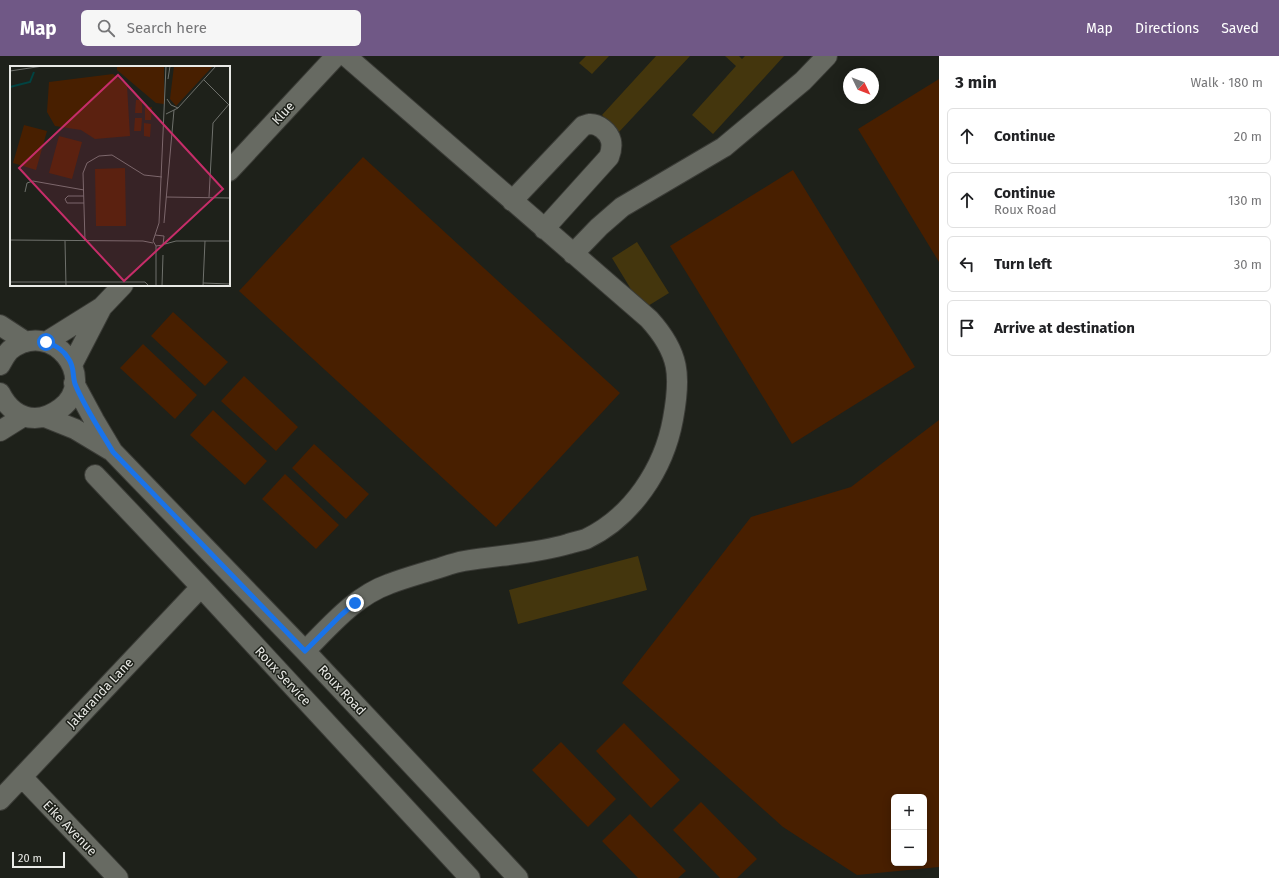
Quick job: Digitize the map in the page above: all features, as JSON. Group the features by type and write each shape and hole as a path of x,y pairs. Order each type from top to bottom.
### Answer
{"street":[{"name":"Klue","path":"230,170 336,56"},
{"path":"305,651 355,603 371,592 388,584 463,561 555,548 585,539 608,526 644,491 659,465 670,435 676,403 678,377 675,360 668,345 660,332 649,319 346,56"},
{"path":"573,254 599,227 622,207 724,147 803,81 827,56"},
{"path":"512,201 583,126 589,124 598,126 606,132 612,142 609,157 544,229"},
{"path":"0,365 10,351 26,342 36,340 46,342 102,308 122,286"},
{"path":"0,393 4,402 13,410 24,416 34,418 45,417 55,413 69,400 73,374 102,308"},
{"path":"0,325 26,342"},
{"name":"Roux Road","path":"46,342 62,350 68,357 73,374 94,420 113,452 305,651 518,878"},
{"path":"0,431 24,416"},
{"name":"Roux Road","path":"45,417 75,429 113,452"},
{"name":"Roux Service","path":"95,475 201,587 470,878"},
{"name":"Jakaranda Lane","path":"0,800 201,587"},
{"name":"Eike Avenue","path":"22,777 118,878"}],"shaded area":[{"path":"939,79 939,262 858,129"},
{"path":"363,157 620,393 496,527 239,291"},
{"path":"793,170 915,367 792,444 670,246"},
{"path":"173,312 228,362 205,386 151,336"},
{"path":"143,344 197,395 175,419 120,368"},
{"path":"244,376 298,427 276,451 221,401"},
{"path":"213,410 267,461 245,485 190,435"},
{"path":"939,420 939,867 857,875 783,827 622,683 751,517 851,487"},
{"path":"314,444 369,494 346,519 292,468"},
{"path":"285,474 339,525 316,549 262,499"},
{"path":"624,723 680,780 651,808 596,751"},
{"path":"561,742 616,799 588,827 532,770"},
{"path":"701,802 757,859 737,878 720,878 673,830"},
{"path":"630,814 686,871 678,878 638,878 602,841"}],"building":[{"path":"586,56 609,56 592,74 579,63"},
{"path":"656,56 690,56 619,132 602,115"},
{"path":"725,56 739,56 742,59 745,56 784,56 713,134 692,115 736,66"},
{"path":"637,242 669,293 643,309 612,258"},
{"path":"638,556 647,590 518,624 509,590"}],"route":[{"path":"46,342 62,350 68,357 72,365 74,383 113,452 305,651 355,603"}]}
